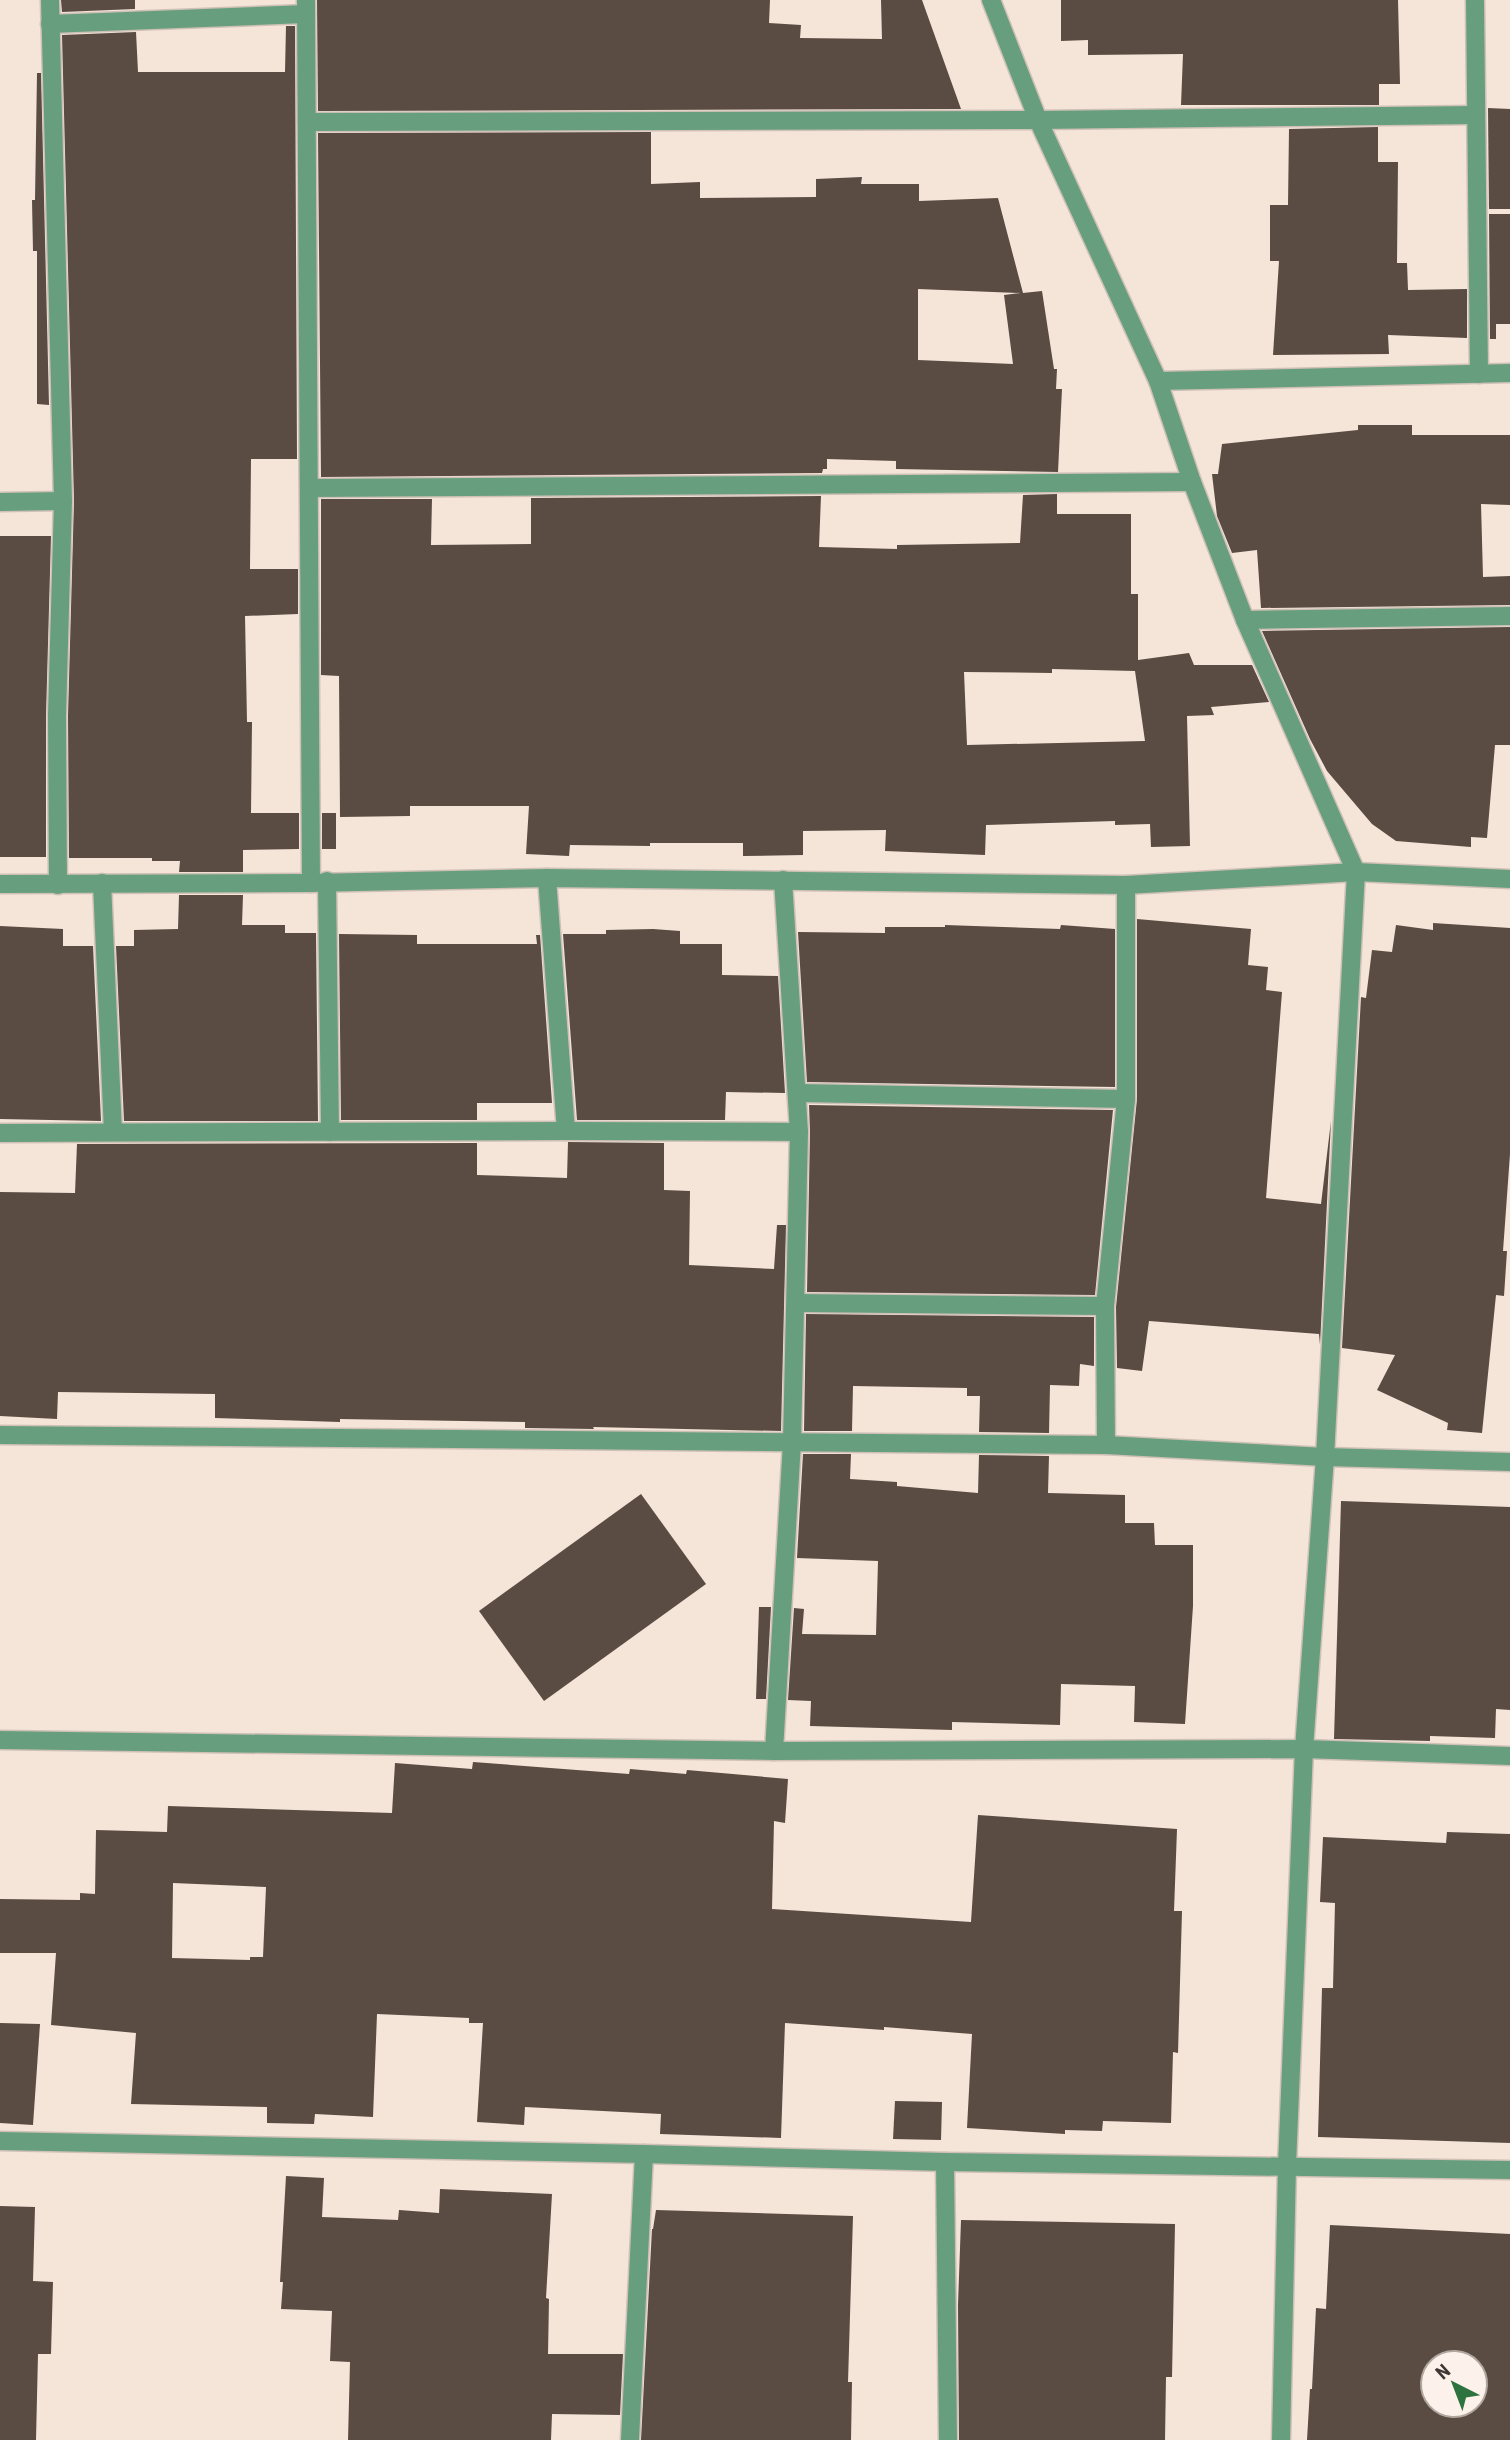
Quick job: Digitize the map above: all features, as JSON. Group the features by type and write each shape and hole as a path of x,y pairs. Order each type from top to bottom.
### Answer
{"street":[{"path":"50,0 63,501 57,716 58,885"},
{"path":"991,0 1038,120 1158,381 1192,482 1245,620 1356,872 1325,1457 1304,1749 1287,2166 1282,2440"},
{"path":"1475,0 1479,374"},
{"path":"50,24 306,7 310,488 319,882 330,1132"},
{"path":"307,122 1038,120 1476,115"},
{"path":"1158,381 1510,373"},
{"path":"310,488 1192,482"},
{"path":"0,502 63,501"},
{"path":"1245,620 1510,617"},
{"path":"0,884 547,878 1126,885 1356,872 1510,880"},
{"path":"547,878 566,1131"},
{"path":"774,1751 792,1442 799,1132 783,880"},
{"path":"102,883 113,1132"},
{"path":"1106,1445 1105,1306 1126,1100 1126,885"},
{"path":"798,1093 1126,1100"},
{"path":"0,1133 799,1132"},
{"path":"797,1303 1105,1306"},
{"path":"0,1435 1106,1445 1325,1457 1510,1462"},
{"path":"0,1740 774,1751 1304,1749 1510,1756"},
{"path":"0,2141 945,2162 1510,2170"},
{"path":"630,2440 644,2154"},
{"path":"945,2162 948,2440"}],"building":[{"path":"61,0 135,0 135,9 62,12"},
{"path":"317,0 770,0 769,23 801,25 800,38 882,39 881,0 922,0 961,109 318,111"},
{"path":"1061,0 1398,0 1400,84 1379,84 1379,105 1181,105 1183,54 1088,55 1088,40 1061,41"},
{"path":"286,26 295,26 297,459 251,459 250,569 298,569 298,614 245,616 247,722 252,722 251,813 299,813 299,849 243,850 243,872 179,872 180,861 152,861 152,858 69,858 68,716 74,501 62,35 136,32 138,72 285,72"},
{"path":"37,73 41,73 49,405 37,404 37,251 33,251 32,200 35,200"},
{"path":"1488,108 1510,109 1510,209 1489,209"},
{"path":"1378,127 1378,162 1398,162 1397,263 1407,263 1408,290 1467,289 1467,338 1388,335 1389,354 1273,355 1279,261 1270,261 1270,205 1288,205 1289,129"},
{"path":"651,132 651,184 700,182 700,198 816,197 816,179 862,177 861,184 919,184 919,201 998,198 1023,293 1042,291 1054,369 1057,369 1056,389 1062,389 1058,472 896,469 896,461 827,459 827,469 823,469 822,473 321,477 318,133","holes":["918,289 1021,293 1004,295 1013,364 918,360"]},
{"path":"1489,214 1510,214 1510,324 1496,324 1496,339 1490,339"},
{"path":"1358,425 1412,425 1412,435 1510,435 1510,505 1481,504 1483,577 1510,576 1510,605 1261,608 1257,550 1232,553 1217,516 1212,474 1218,474 1222,444 1358,430"},
{"path":"1057,494 1057,514 1131,514 1131,594 1138,594 1138,660 1189,653 1194,665 1252,665 1269,702 1211,707 1214,715 1187,716 1190,846 1151,847 1150,824 1115,825 1115,821 986,825 985,855 885,851 886,830 803,831 803,855 743,856 743,843 650,843 650,846 570,845 569,856 526,854 529,806 410,806 410,816 340,817 339,676 321,675 321,499 432,499 431,545 531,544 531,498 821,496 819,547 897,549 897,545 1020,543 1023,495","holes":["1052,669 1135,671 1145,741 967,745 964,672 1052,673"]},
{"path":"0,536 51,536 46,716 46,857 0,857"},
{"path":"1510,627 1510,745 1495,745 1487,838 1471,837 1471,847 1396,841 1372,824 1327,771 1262,631"},
{"path":"322,813 336,813 336,849 322,849"},
{"path":"179,895 243,895 242,925 285,925 285,933 316,933 318,1121 124,1121 116,946 134,946 134,930 178,929"},
{"path":"1137,919 1251,929 1248,965 1268,967 1266,990 1282,992 1266,1198 1321,1204 1331,1121 1320,1345 1319,1334 1149,1321 1142,1371 1117,1368 1116,1307 1137,1099"},
{"path":"1433,923 1510,928 1510,1154 1503,1251 1507,1251 1504,1296 1496,1295 1482,1433 1447,1430 1448,1423 1377,1390 1395,1355 1342,1348 1361,997 1366,998 1372,950 1392,952 1396,925 1433,930"},
{"path":"945,925 1060,929 1061,925 1115,929 1115,1087 807,1082 798,932 885,933 885,927"},
{"path":"0,926 63,929 63,946 93,946 101,1121 0,1119"},
{"path":"606,930 680,931 680,944 722,944 722,975 778,976 785,1093 726,1092 725,1120 577,1120 563,934 606,934"},
{"path":"339,934 417,935 417,944 537,944 536,935 540,935 552,1103 477,1103 477,1120 341,1120"},
{"path":"809,1105 1113,1110 1095,1295 807,1292"},
{"path":"568,1142 664,1143 664,1190 690,1191 689,1265 774,1269 777,1225 786,1225 781,1431 525,1428 525,1422 340,1419 340,1422 215,1418 215,1394 58,1392 57,1419 0,1416 0,1192 75,1193 77,1144 477,1143 477,1175 567,1178"},
{"path":"806,1314 1094,1317 1094,1366 1080,1364 1079,1386 1050,1385 1049,1433 979,1432 980,1396 967,1396 967,1388 853,1386 852,1431 804,1431"},
{"path":"803,1454 851,1454 850,1479 897,1482 897,1486 978,1493 979,1455 1049,1456 1048,1493 1125,1495 1125,1523 1154,1523 1155,1545 1193,1545 1193,1606 1185,1724 1134,1722 1135,1686 1061,1684 1060,1725 952,1722 952,1730 810,1726 811,1701 788,1700 794,1608 804,1609 802,1634 876,1635 878,1561 797,1558"},
{"path":"641,1494 706,1584 544,1701 479,1611"},
{"path":"1341,1501 1510,1507 1510,1710 1496,1709 1495,1738 1430,1736 1430,1741 1334,1739"},
{"path":"759,1607 771,1607 766,1699 756,1699"},
{"path":"473,1762 629,1774 630,1769 686,1774 687,1770 788,1779 785,1823 774,1821 772,1909 971,1922 978,1815 1177,1829 1174,1911 1182,1911 1178,2053 1173,2052 1171,2123 1103,2121 1102,2131 1065,2130 1065,2134 967,2128 972,2034 785,2023 781,2138 660,2134 661,2114 525,2107 524,2125 477,2122 483,2023 469,2023 469,2018 377,2014 373,2117 315,2114 314,2124 267,2123 267,2107 131,2104 136,2033 51,2025 56,1953 0,1953 0,1899 80,1900 80,1893 95,1894 96,1830 167,1832 168,1806 392,1813 395,1763 472,1769","holes":["173,1883 266,1887 263,1957 250,1957 250,1960 172,1958"]},
{"path":"1447,1832 1510,1834 1510,2143 1318,2137 1322,1988 1333,1988 1335,1903 1320,1902 1323,1837 1446,1843"},
{"path":"0,2023 40,2024 33,2125 0,2123"},
{"path":"895,2101 942,2102 941,2140 893,2139"},
{"path":"286,2176 324,2178 322,2217 398,2220 399,2210 439,2213 440,2189 552,2194 546,2298 549,2299 548,2354 623,2354 620,2415 552,2414 551,2440 348,2440 350,2362 330,2361 332,2311 281,2309"},
{"path":"0,2206 35,2207 33,2281 53,2282 51,2354 38,2354 36,2440 0,2440"},
{"path":"656,2210 853,2216 848,2382 852,2382 851,2440 641,2440 652,2229"},
{"path":"961,2220 1175,2224 1172,2377 1166,2377 1165,2440 959,2440 958,2305"},
{"path":"1330,2225 1510,2234 1510,2440 1307,2440 1316,2308 1326,2309"}]}
